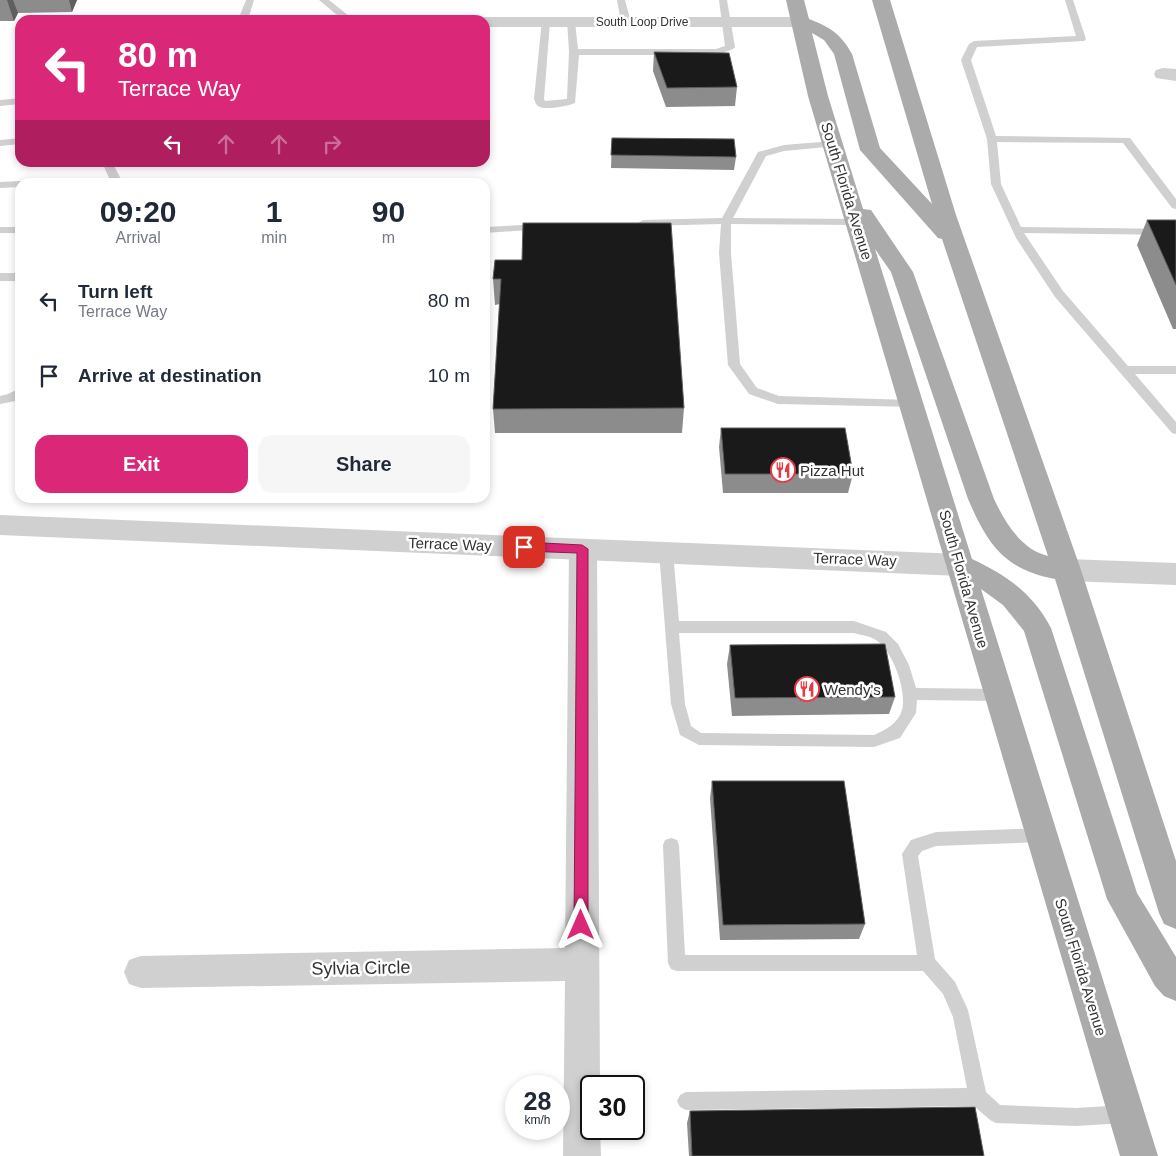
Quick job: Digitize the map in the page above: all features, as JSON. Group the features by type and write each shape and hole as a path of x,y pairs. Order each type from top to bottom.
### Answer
{"main road":[{"path":"881,0 908,98 952,240 1067,570 1176,914"},
{"path":"797,11 837,41 843,54 870,150 952,240"},
{"name":"South Florida Avenue","path":"797,11 818,96 1139,1156"},
{"path":"848,195 902,272 981,499 992,523 1019,554 1033,562 1067,570"},
{"path":"960,564 999,584 1027,609 1037,628 1123,899 1167,974 1176,984"}],"street":[{"name":"South Loop Drive","path":"490,22 725,22 797,11"},
{"name":"Terrace Way","path":"0,525 960,564"},
{"path":"582,549 582,1156"},
{"path":"1067,570 1176,574"},
{"name":"Sylvia Circle","path":"141,972 581,964"}],"lane":[{"path":"245,15 250,0"},
{"path":"323,0 342,15"},
{"path":"621,0 626,22"},
{"path":"574,52 717,52 730,47 723,0"},
{"path":"1070,0 1081,40 974,44 966,60 992,139 996,184 1017,230 1059,294 1176,430"},
{"path":"545,22 539,99 541,104 563,104 572,101 574,52 570,22"},
{"path":"0,103 15,102"},
{"path":"992,139 1126,140 1176,206"},
{"path":"0,143 15,142"},
{"path":"833,144 784,148 762,154 726,221 725,253 734,365 753,391 778,400 912,404"},
{"path":"0,185 15,184"},
{"path":"628,224 726,221 857,222"},
{"path":"490,230 551,227"},
{"path":"0,230 15,230"},
{"path":"1017,230 1176,232"},
{"path":"0,277 15,276"},
{"path":"1124,370 1176,370"},
{"path":"0,400 15,395"},
{"path":"666,552 678,704 685,730 699,738 874,741 895,733 909,714 910,694 902,666 892,648 881,636 854,627 672,627"},
{"path":"910,694 998,695"},
{"path":"1041,835 936,839 917,845 910,854 927,963 949,988 962,1016 978,1097 996,1114 1076,1117 1126,1114"},
{"path":"670,845 677,963 927,963"},
{"path":"686,1100 978,1097"}],"building":[{"path":"654,52 729,53 737,87 667,88"},
{"path":"612,138 734,139 736,157 611,155"},
{"path":"1147,220 1176,220 1176,285"},
{"path":"523,223 671,223 684,408 493,409 501,279 493,279 495,260 522,260"},
{"path":"721,428 845,428 853,474 725,474"},
{"name":"Wendy's","path":"885,644 895,697 735,698 730,645"},
{"path":"712,781 844,781 865,924 723,925"},
{"path":"975,1107 984,1156 692,1156 690,1111"}],"place":[{"name":"Pizza Hut","path":"783,470"},
{"name":"Wendy's","path":"807,689"}],"route":[{"path":"524,547 582,549 581,925"}]}
